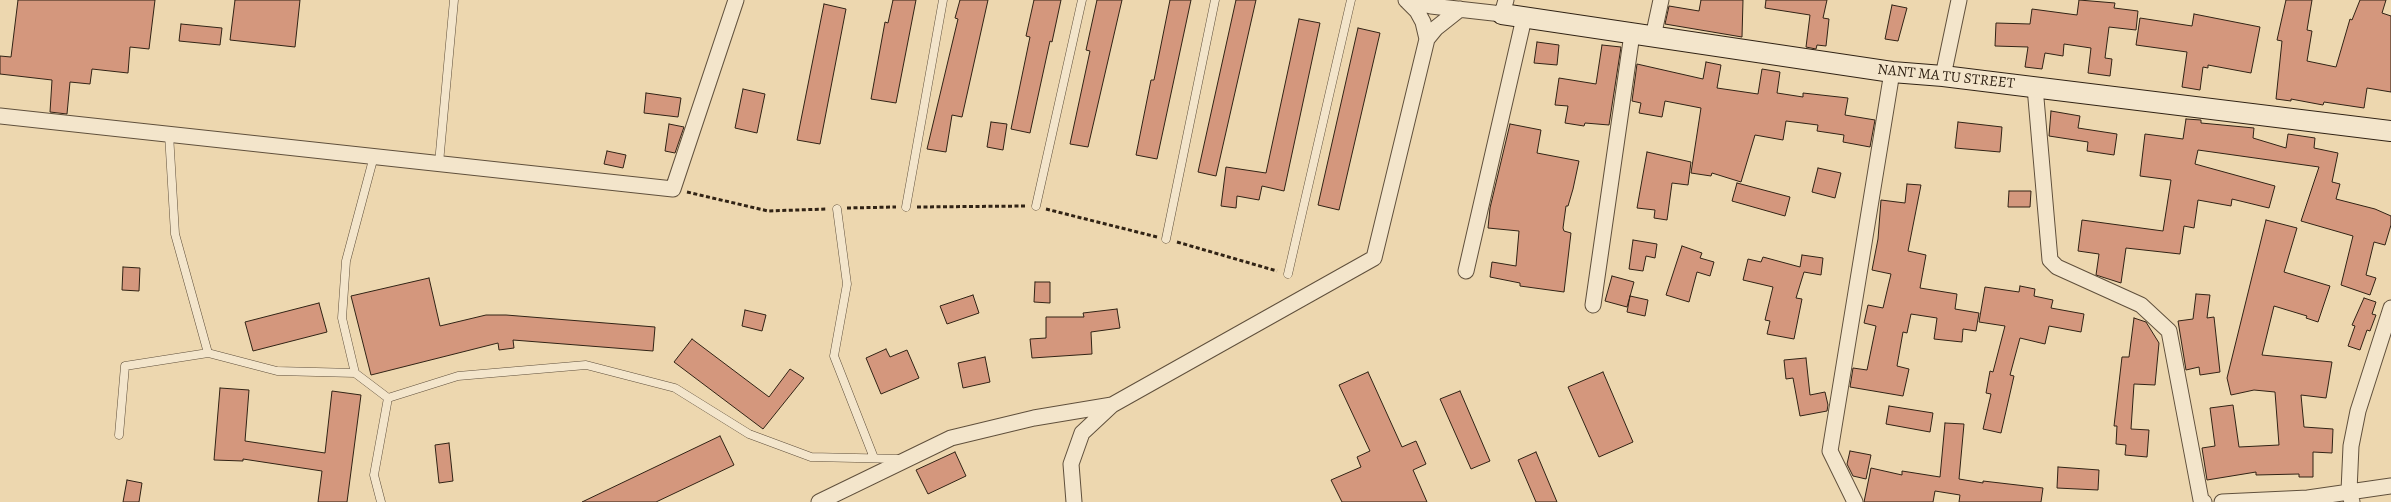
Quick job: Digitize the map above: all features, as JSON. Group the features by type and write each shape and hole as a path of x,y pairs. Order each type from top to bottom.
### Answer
{"main road":[{"name":"NANT MA TU STREET","path":"1504,7 1524,18 1892,72 1943,76 2391,131"}],"street":[{"path":"0,116 673,189 736,0"},
{"path":"1406,0 1460,9 1504,7"},
{"path":"1406,0 1417,11 1423,22 1427,39"},
{"path":"1654,36 1661,0"},
{"path":"1943,76 1959,0"},
{"path":"1074,502 1071,464 1082,433 1112,405 1374,258 1427,39 1436,28 1460,9"},
{"path":"1466,270 1524,18"},
{"path":"1593,305 1632,34"},
{"path":"1855,502 1830,451 1892,72"},
{"path":"2035,87 2050,260 2057,267 2140,305 2169,331 2201,500 2204,502"},
{"path":"2351,497 2351,446 2358,411 2391,308"},
{"path":"819,502 951,438 1034,418 1112,405"},
{"path":"2222,502 2351,497 2391,486"}],"lane":[{"path":"439,163 454,0"},
{"path":"906,207 921,113 944,0"},
{"path":"1036,206 1082,0"},
{"path":"1166,239 1215,0"},
{"path":"1288,274 1351,0"},
{"path":"169,134 175,234 208,353"},
{"path":"355,373 342,318 346,261 374,156"},
{"path":"837,209 846,284 834,356 874,458"},
{"path":"119,435 125,366 208,353 277,370 355,373 388,398"},
{"path":"388,398 458,376 586,365 675,388 749,434 811,457 907,459"},
{"path":"381,502 374,475 388,398"}],"path":[{"path":"673,189 768,211 1036,206 1166,239 1288,274"}],"building":[{"path":"18,0 155,0 149,49 130,47 128,73 92,69 90,84 70,82 67,114 50,112 52,80 0,74 0,56 11,57"},
{"path":"235,0 300,0 295,47 230,40"},
{"path":"893,0 916,0 896,103 871,99 885,22 888,23"},
{"path":"960,0 988,0 962,117 952,115 946,152 927,149 958,19 955,18"},
{"path":"1034,0 1061,0 1030,133 1011,129 1030,37 1026,36"},
{"path":"1097,0 1122,0 1088,147 1070,144 1090,51 1086,50"},
{"path":"1170,0 1191,0 1157,159 1136,155 1151,80 1154,80"},
{"path":"1236,0 1256,0 1216,176 1198,172"},
{"path":"1701,0 1743,0 1742,37 1665,24 1669,6 1699,11"},
{"path":"1766,0 1827,0 1823,18 1829,19 1826,46 1817,45 1816,49 1806,47 1810,15 1765,8"},
{"path":"2079,0 2115,3 2114,8 2138,11 2136,30 2109,27 2105,58 2112,59 2110,76 2088,73 2091,48 2064,44 2063,56 2045,53 2042,69 2025,67 2028,47 1995,46 1996,23 2030,24 2032,9 2077,15"},
{"path":"2286,0 2312,0 2307,30 2312,31 2307,61 2336,67 2350,19 2352,20 2360,0 2386,0 2382,13 2391,16 2391,92 2367,88 2364,108 2324,102 2323,105 2291,99 2291,101 2276,99 2282,41 2277,40"},
{"path":"824,4 846,9 820,144 797,140"},
{"path":"1892,5 1907,8 1898,41 1885,39"},
{"path":"2194,14 2260,27 2251,73 2208,65 2208,68 2203,67 2200,90 2182,87 2187,52 2136,45 2140,18 2192,26"},
{"path":"1299,19 1320,23 1284,191 1262,186 1259,200 1237,196 1236,208 1221,206 1226,167 1266,173"},
{"path":"181,24 222,28 220,45 179,41"},
{"path":"1358,28 1380,33 1339,210 1318,205"},
{"path":"1537,42 1559,45 1557,65 1534,63"},
{"path":"1602,45 1621,47 1609,125 1585,123 1584,126 1565,123 1568,106 1555,105 1559,78 1596,84"},
{"path":"1706,62 1721,65 1717,88 1758,94 1762,69 1780,72 1777,93 1803,97 1803,93 1848,98 1845,115 1875,120 1870,147 1843,142 1844,135 1817,131 1818,125 1786,121 1783,140 1755,135 1741,182 1712,173 1711,176 1691,173 1701,108 1665,101 1662,117 1639,113 1641,103 1632,101 1637,64 1703,79"},
{"path":"743,89 765,94 757,133 735,128"},
{"path":"646,93 681,98 678,117 644,113"},
{"path":"2051,111 2080,116 2078,128 2117,134 2114,155 2087,151 2088,142 2049,136"},
{"path":"2186,119 2201,120 2201,123 2254,128 2253,138 2286,148 2288,134 2315,138 2314,148 2338,153 2332,182 2340,184 2336,199 2375,209 2391,216 2391,225 2385,245 2374,242 2366,275 2376,278 2370,295 2341,285 2353,236 2301,221 2319,167 2198,150 2195,164 2275,186 2269,208 2232,199 2231,206 2198,200 2194,228 2184,226 2180,254 2126,248 2121,283 2096,275 2099,254 2078,251 2082,220 2163,231 2171,180 2140,176 2145,134 2183,139"},
{"path":"991,122 1007,124 1003,150 987,147"},
{"path":"1958,122 2002,127 2000,152 1955,148"},
{"path":"669,124 684,127 675,153 665,151"},
{"path":"1510,124 1541,130 1537,153 1579,161 1573,189 1568,206 1566,206 1563,228 1564,231 1571,233 1564,292 1520,286 1520,283 1490,277 1492,262 1516,266 1519,231 1488,228 1490,208"},
{"path":"607,151 626,155 623,168 604,164"},
{"path":"1647,152 1691,162 1688,185 1672,183 1667,220 1654,218 1655,210 1637,208"},
{"path":"1818,168 1841,173 1835,198 1812,192"},
{"path":"1737,183 1790,197 1785,216 1732,201"},
{"path":"1907,184 1921,185 1908,251 1926,255 1920,288 1957,294 1955,309 1979,313 1976,331 1963,329 1962,342 1934,339 1937,318 1911,314 1907,333 1903,332 1897,366 1909,369 1903,396 1850,387 1853,368 1867,370 1876,326 1864,323 1868,305 1883,308 1891,274 1872,270 1878,239 1881,200 1905,203"},
{"path":"2009,191 2031,191 2030,207 2008,207"},
{"path":"2266,220 2297,228 2284,272 2330,286 2318,322 2306,318 2307,316 2274,306 2262,355 2332,362 2326,398 2301,395 2304,427 2333,429 2332,453 2313,452 2313,477 2299,477 2299,474 2256,475 2256,472 2207,480 2202,448 2215,446 2210,408 2233,405 2239,447 2279,445 2275,392 2254,390 2231,395 2227,378"},
{"path":"1633,240 1657,244 1655,258 1646,256 1643,271 1629,269"},
{"path":"1682,246 1702,253 1700,258 1714,262 1710,276 1697,272 1689,302 1666,295"},
{"path":"1802,255 1823,258 1821,275 1804,272 1796,298 1802,299 1794,339 1767,334 1770,321 1765,320 1773,287 1743,280 1748,259 1761,262 1763,257 1800,267"},
{"path":"123,267 140,268 139,291 122,290"},
{"path":"1612,276 1634,282 1627,307 1605,301"},
{"path":"429,278 440,326 486,315 506,315 655,327 653,351 513,340 514,348 499,350 498,343 371,375 351,296"},
{"path":"1035,282 1050,282 1050,303 1034,302"},
{"path":"2020,286 2035,289 2034,296 2053,300 2051,308 2084,314 2081,332 2049,326 2045,344 2020,338 2010,375 2014,376 2001,433 1983,429 1991,394 1986,393 1990,371 1993,372 2005,326 1979,322 1985,287 2019,292"},
{"path":"2196,294 2210,295 2207,318 2214,317 2220,372 2200,375 2199,367 2186,370 2178,321 2193,319"},
{"path":"973,295 979,313 947,324 940,306"},
{"path":"1630,296 1648,300 1645,316 1627,312"},
{"path":"2364,298 2376,302 2372,314 2376,315 2370,331 2367,330 2360,350 2348,346 2355,326 2352,325"},
{"path":"319,303 327,332 253,351 245,322"},
{"path":"1117,309 1120,328 1091,332 1092,354 1032,358 1030,339 1046,338 1046,317 1084,317 1083,313"},
{"path":"745,310 766,315 762,331 742,326"},
{"path":"2134,318 2146,322 2159,343 2155,385 2134,384 2131,429 2149,430 2147,457 2125,455 2126,445 2116,444 2117,426 2114,426 2122,357 2129,357"},
{"path":"692,339 769,397 790,369 804,378 763,429 674,362"},
{"path":"886,349 890,357 907,350 919,378 881,394 866,358"},
{"path":"985,357 990,382 963,388 958,363"},
{"path":"1806,358 1810,395 1825,392 1828,405 1827,411 1800,416 1793,378 1786,379 1784,360"},
{"path":"1368,372 1402,447 1416,441 1426,464 1413,470 1427,502 1342,502 1331,480 1361,467 1357,457 1370,451 1339,385"},
{"path":"1603,372 1633,442 1599,457 1568,387"},
{"path":"220,388 249,390 245,441 325,453 332,391 361,395 347,502 318,502 322,471 243,459 243,461 214,460"},
{"path":"1460,391 1490,461 1471,469 1440,399"},
{"path":"1889,406 1933,413 1930,432 1886,424"},
{"path":"1945,423 1964,424 1959,479 2043,488 2041,502 1959,502 1960,495 1935,491 1933,502 1864,502 1871,468 1902,475 1902,471 1940,477"},
{"path":"720,436 734,465 656,502 582,502"},
{"path":"449,443 453,481 439,483 435,445"},
{"path":"1850,451 1871,455 1866,479 1853,476 1847,464"},
{"path":"955,452 966,476 928,494 916,470"},
{"path":"1536,452 1557,502 1536,502 1518,460"},
{"path":"2058,467 2099,470 2098,490 2057,488"},
{"path":"127,480 142,483 139,502 123,502"}]}
